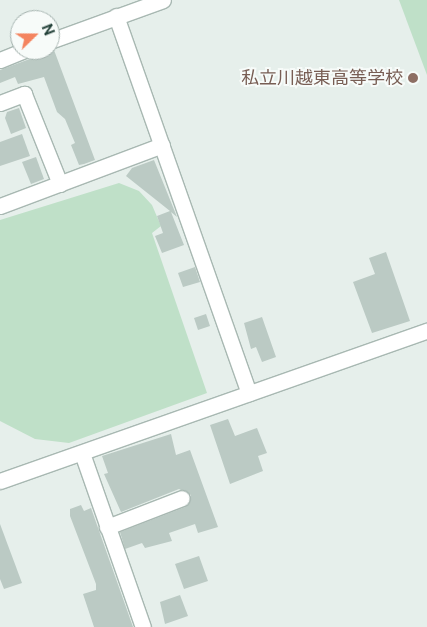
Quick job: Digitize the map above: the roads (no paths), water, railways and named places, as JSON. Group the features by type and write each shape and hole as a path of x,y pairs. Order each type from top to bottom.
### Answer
{"street":[{"path":"60,37 163,0"},
{"path":"116,16 249,393"},
{"path":"0,103 24,94 60,184"},
{"path":"0,206 162,145"},
{"path":"0,481 427,331"},
{"path":"82,453 143,627"},
{"path":"107,527 182,498"}],"place":[{"name":"私立川越東高等学校","path":"413,78"}]}
